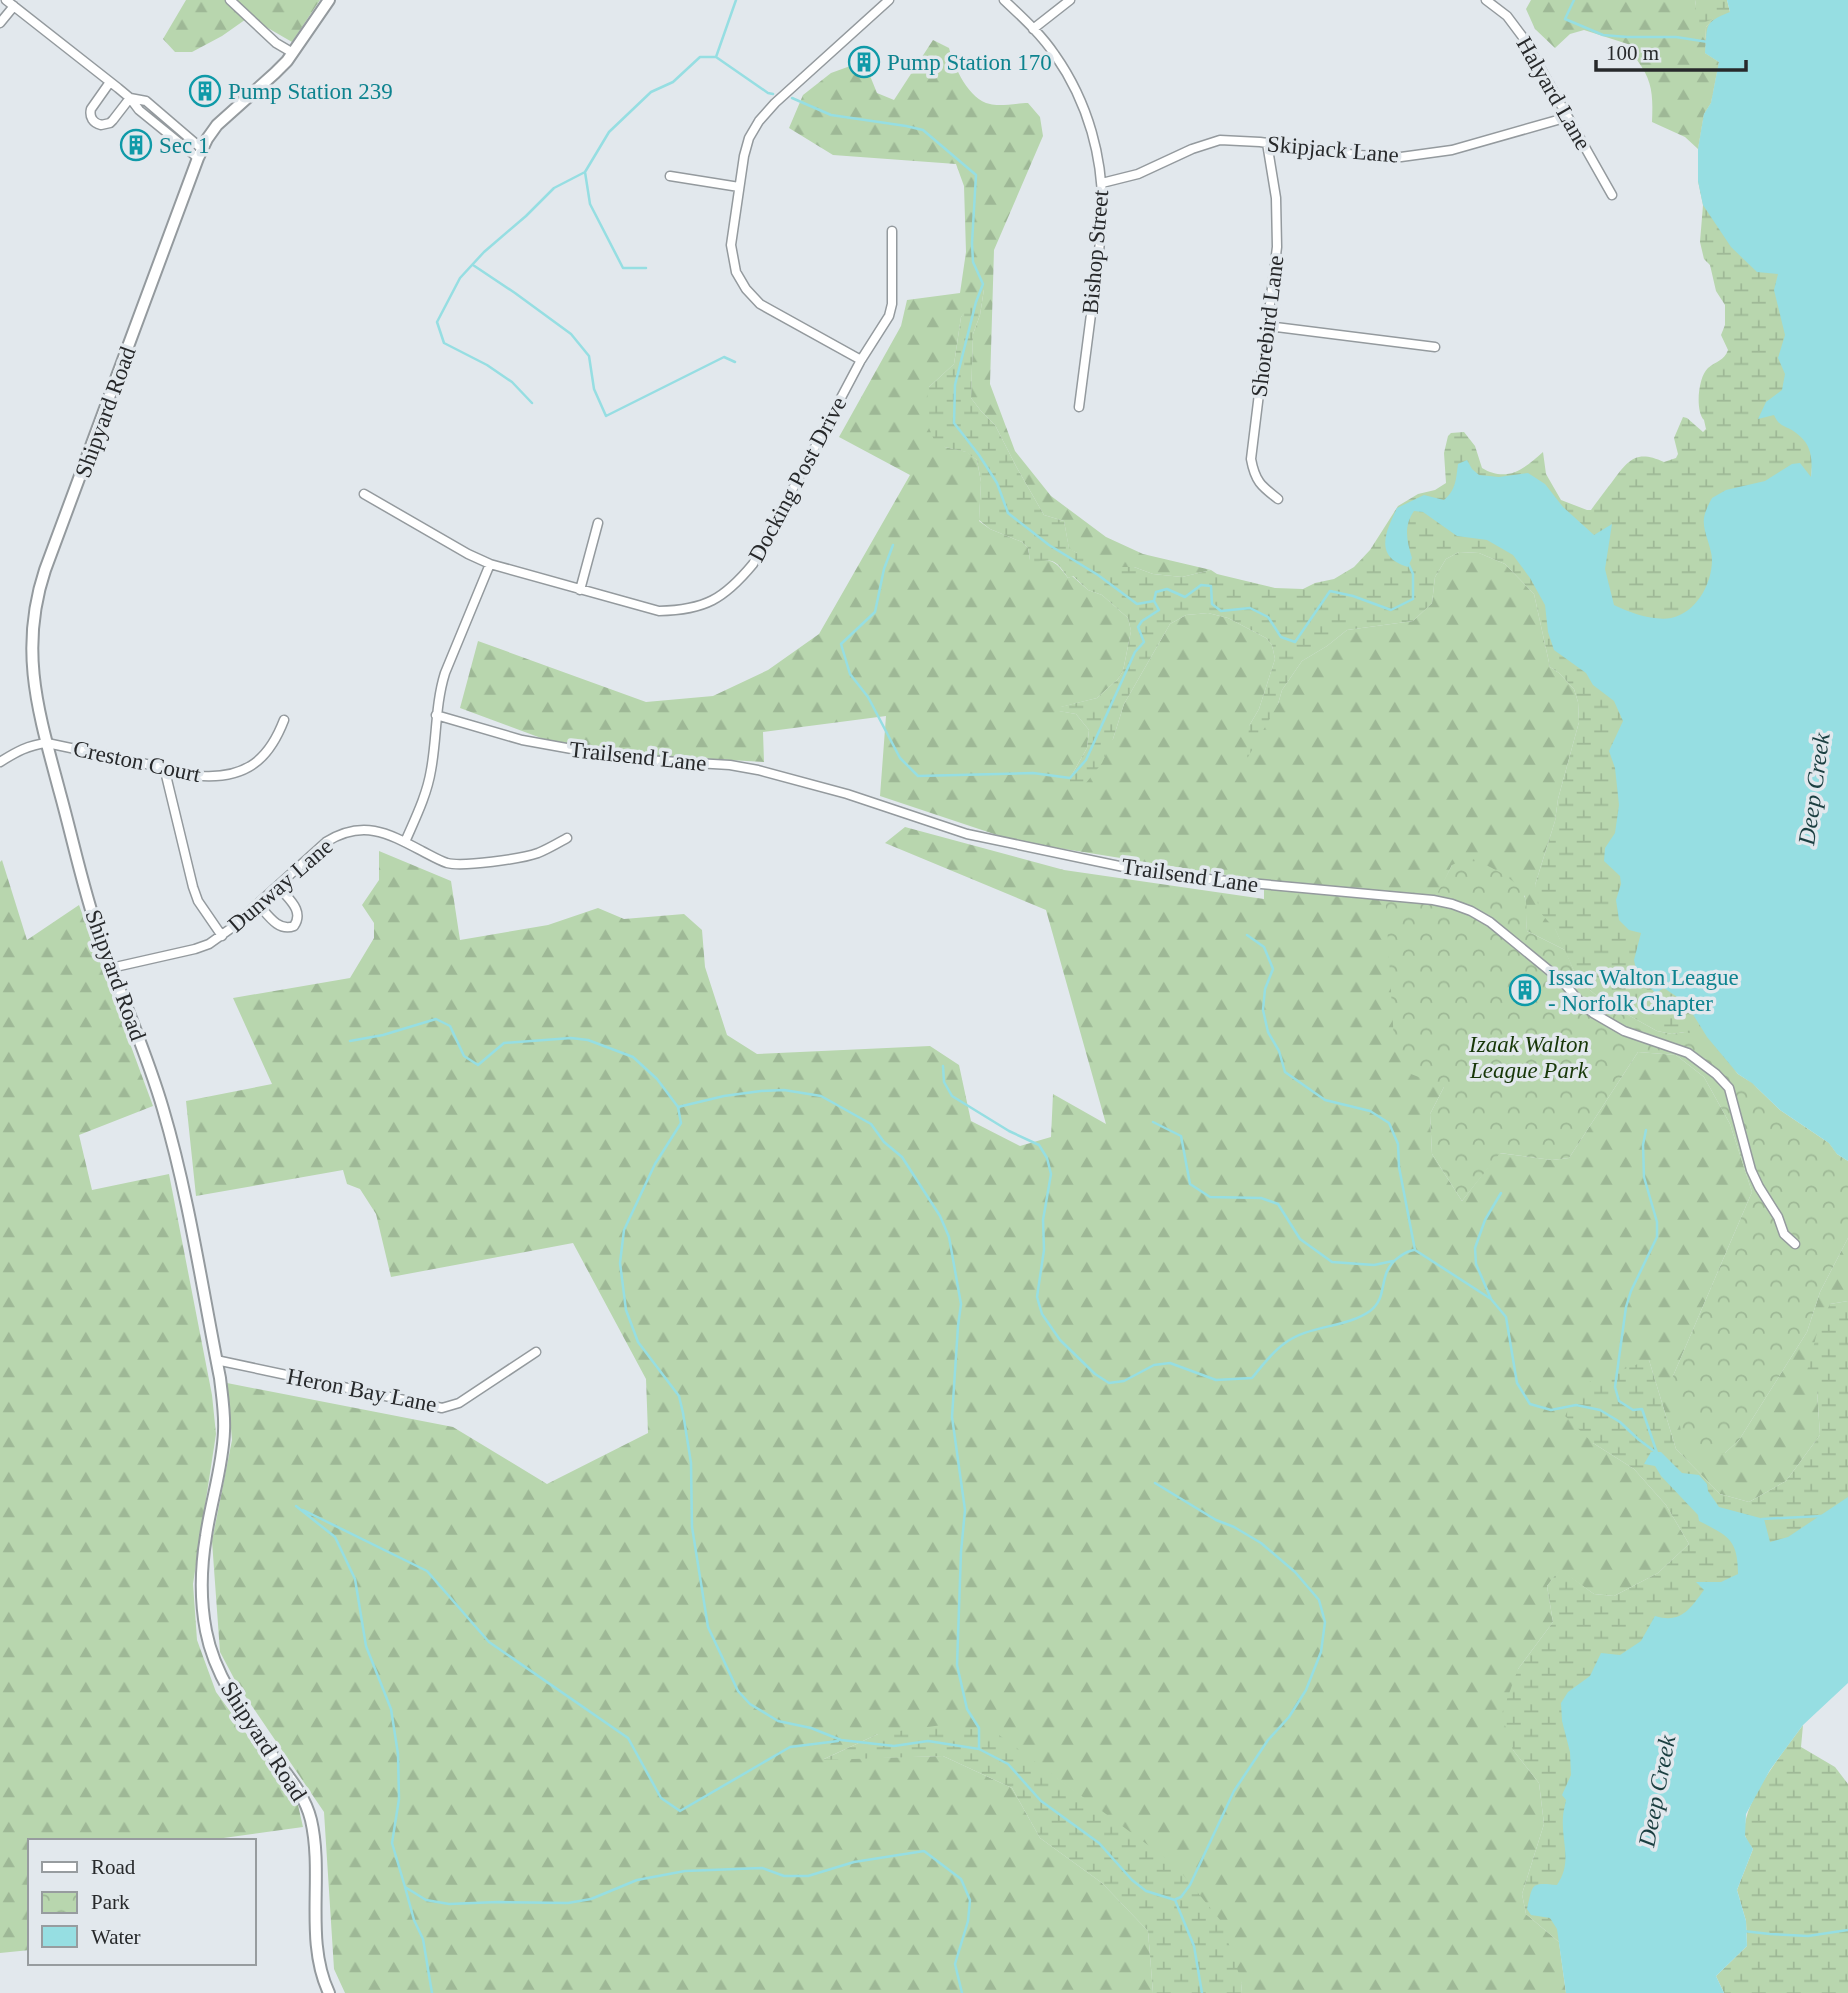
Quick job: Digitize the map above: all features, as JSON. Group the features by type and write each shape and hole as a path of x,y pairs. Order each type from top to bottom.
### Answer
{"street":[{"path":"230,0 276,43 293,53"},
{"name":"Shipyard Road","path":"329,0 293,53 275,73 224,117 207,139 200,154 39,589 33,630 32,667 37,704 88,898 111,968 154,1080 176,1155 216,1360 224,1408 224,1433 204,1558 206,1630 214,1659 230,1693 295,1785 309,1811 316,1858 317,1951 329,1993"},
{"path":"861,360 760,304 746,289 736,272 731,245 749,138 775,103 889,0"},
{"name":"Bishop Street","path":"1004,0 1054,53 1079,96 1093,135 1102,183 1101,238 1079,407"},
{"path":"1033,29 1070,0"},
{"name":"Halyard Lane","path":"1486,0 1515,26 1612,195"},
{"path":"0,23 10,3 130,98 139,110 200,154"},
{"path":"110,82 91,109 91,117 97,124 110,123 130,98"},
{"name":"Skipjack Lane","path":"1102,183 1138,174 1205,144 1231,140 1356,155 1401,157 1452,150 1568,117"},
{"name":"Shorebird Lane","path":"1267,143 1276,198 1277,232 1251,459 1259,482 1278,499"},
{"path":"670,176 739,187"},
{"name":"Docking Post Drive","path":"364,494 490,564 659,611 699,606 719,597 735,586 753,564 861,360 889,316 892,304 892,231"},
{"path":"1268,326 1436,347"},
{"path":"580,590 598,523"},
{"path":"405,842 431,773 436,715 445,673 490,564"},
{"name":"Trailsend Lane","path":"436,715 522,740 594,753 758,770 848,794 967,834 1130,869 1422,899 1452,904 1471,911 1490,922 1562,981 1592,1013 1624,1031 1688,1053 1729,1088 1751,1170 1778,1217 1784,1234 1795,1244"},
{"name":"Creston Court","path":"47,743 203,776 219,777 249,767 271,748 284,720"},
{"path":"0,762 31,745 47,743"},
{"path":"164,768 193,887 198,901 222,936"},
{"name":"Dunway Lane","path":"111,968 195,950 222,936 326,842 353,829 384,833 435,858 457,865 529,856 567,838"},
{"path":"258,904 279,926 294,926 299,917 298,911 278,886"},
{"name":"Heron Bay Lane","path":"216,1360 448,1408 536,1353"}],"green space":[{"path":"186,0 320,0 292,42 249,17 192,52 175,52 163,39"},
{"path":"1531,0 1696,0 1695,6 1714,18 1706,27 1705,53 1719,62 1711,103 1704,114 1698,149 1685,137 1652,122 1651,89 1637,60 1637,47 1584,30 1570,34 1555,48 1535,29 1526,9"},
{"path":"1696,0 1727,0 1730,12 1768,26 1813,456 1811,478 1837,1154 1829,1143 1685,1032 1672,1034 1657,1031 1603,1001 1578,980 1555,929 1539,911 1535,885 1555,821 1558,799 1579,722 1578,702 1574,689 1550,667 1534,594 1505,564 1479,553 1459,552 1446,559 1435,577 1432,603 1413,621 1347,630 1302,661 1282,690 1278,704 1247,759 1249,726 1259,709 1275,659 1272,645 1266,638 1228,618 1208,613 1186,615 1170,624 1124,704 1102,763 1082,788 1074,790 1070,778 1087,748 1089,730 1076,714 1058,711 1060,707 1097,698 1118,679 1123,671 1131,631 1128,618 1102,595 1088,590 1073,576 1068,578 1054,562 1034,563 1030,560 1028,548 1022,542 990,529 979,520 981,482 977,460 966,452 945,447 934,440 927,423 929,387 954,364 961,317 983,284 980,315 973,334 971,398 995,425 1044,515 1064,521 1069,548 1077,553 1086,553 1107,567 1134,567 1153,574 1182,577 1211,570 1217,574 1275,588 1303,589 1334,579 1354,567 1370,550 1398,506 1418,494 1435,490 1446,483 1444,453 1451,433 1464,432 1475,446 1482,468 1499,474 1515,472 1543,452 1546,474 1561,500 1591,510 1623,468 1634,459 1646,457 1664,462 1676,458 1678,454 1674,438 1683,417 1703,432 1706,429 1699,409 1700,386 1708,368 1722,359 1728,350 1721,335 1725,325 1725,305 1716,291 1710,265 1704,259 1700,242 1703,205 1698,181 1698,149 1704,114 1711,103 1719,62 1705,53 1706,27 1713,19 1698,25"},
{"path":"933,40 949,48 959,73 975,96 994,105 1028,103 1040,117 1043,136 994,250 990,384 1015,451 1051,496 1106,537 1143,554 1211,570 1182,577 1153,574 1134,567 1107,568 1086,554 1069,549 1064,521 1044,515 995,425 971,398 973,334 980,315 984,289 961,317 954,364 929,387 945,447 967,452 977,460 981,482 979,521 990,529 1022,542 1028,548 1030,560 1052,562 1060,567 1068,578 1072,576 1088,590 1102,595 1128,618 1131,631 1123,671 1118,679 1097,698 1061,707 1059,711 1076,714 1089,730 1087,748 1070,778 1113,739 1124,704 1170,624 1186,615 1208,613 1228,618 1266,638 1272,645 1275,659 1259,709 1249,726 1278,704 1282,690 1302,661 1347,630 1413,621 1432,603 1435,577 1446,559 1459,552 1479,553 1505,564 1534,594 1550,667 1574,689 1578,702 1579,722 1558,799 1555,821 1535,885 1565,950 1527,931 1525,896 1452,865 1438,894 1444,1087 1430,1114 1432,1154 1462,1201 1499,1153 1552,1160 1569,1158 1638,1052 1676,1055 1704,1077 1730,1124 1752,1192 1673,1376 1725,1453 1739,1440 1807,1332 1820,1292 1848,1238 1848,1301 1830,1304 1817,1391 1820,1435 1786,1481 1749,1502 1720,1494 1676,1449 1649,1360 1593,1443 1634,1469 1666,1505 1689,1544 1658,1573 1614,1596 1594,1594 1560,1570 1547,1586 1553,1622 1518,1669 1513,1750 1539,1783 1544,1824 1522,1894 1526,1914 1559,1942 1566,1993 1241,1993 1242,1983 1127,1831 1055,1777 878,1734 824,1759 943,1756 1012,1788 1040,1838 1102,1883 1148,1931 1153,1993 345,1993 334,1969 324,1812 237,1684 220,1652 212,1541 232,1440 227,1383 453,1427 547,1484 648,1433 646,1379 573,1243 391,1277 376,1214 360,1189 347,1184 343,1170 196,1196 186,1101 272,1084 233,998 350,978 374,938 374,923 362,905 379,880 379,851 451,881 460,940 548,925 598,908 624,919 684,914 702,930 705,967 727,1035 757,1054 930,1046 959,1065 971,1121 1020,1146 1051,1137 1053,1094 1106,1124 1046,910 885,843 905,827 1064,870 1264,899 1264,881 1015,841 880,796 886,716 763,732 764,762 576,751 460,708 478,641 646,702 713,696 768,670 819,634 910,475 839,437 901,326 907,300 960,293 966,252 964,186 956,164 833,155 789,128 803,95 831,73 864,61 877,93 894,100"},
{"name":"Izaak Walton League Park","path":"1468,857 1501,873 1517,885 1526,902 1527,931 1565,950 1578,980 1603,1001 1657,1031 1672,1034 1685,1032 1707,1037 1738,1074 1752,1083 1780,1110 1829,1143 1837,1154 1848,1161 1848,1238 1820,1292 1807,1332 1739,1440 1725,1453 1707,1456 1691,1447 1681,1433 1673,1376 1752,1192 1730,1124 1704,1077 1676,1055 1638,1052 1569,1158 1552,1160 1500,1153 1462,1201 1432,1154 1430,1114 1444,1087 1411,1074 1394,1041 1385,891 1437,894 1452,865"},
{"path":"2,860 27,940 79,905 153,1106 79,1135 92,1190 169,1174 212,1395 216,1434 193,1584 197,1640 216,1692 298,1805 303,1827 216,1839 28,1839 28,1950 0,1953"},
{"path":"1848,1301 1848,1549 1585,1890 1559,1942 1526,1914 1522,1894 1544,1824 1539,1783 1513,1750 1502,1716 1503,1710 1518,1669 1553,1622 1547,1586 1560,1569 1594,1594 1614,1596 1658,1573 1689,1544 1666,1505 1634,1469 1593,1443 1565,1416 1581,1385 1649,1360 1676,1449 1720,1494 1749,1502 1786,1481 1820,1435 1817,1391 1806,1375 1818,1329 1830,1304"},
{"path":"942,1725 995,1732 1175,1865 1221,1921 1242,1983 1241,1993 1153,1993 1148,1931 1102,1883 1040,1838 1012,1788 943,1756 822,1760 878,1734"},
{"path":"1803,1725 1801,1747 1835,1767 1848,1784 1848,1993 1724,1993 1716,1976 1747,1946 1746,1921 1737,1890 1753,1849 1745,1835 1749,1808 1765,1778"}],"water":[{"name":"Deep Creek","path":"1727,0 1848,0 1848,1161 1837,1154 1829,1143 1780,1110 1752,1083 1738,1074 1707,1037 1686,1003 1664,988 1656,993 1638,978 1634,960 1641,933 1629,930 1619,920 1616,900 1621,884 1620,876 1604,861 1605,848 1615,833 1619,805 1615,768 1609,751 1623,721 1614,701 1593,685 1586,673 1554,650 1548,632 1545,605 1513,555 1487,540 1457,536 1423,512 1414,511 1407,528 1412,558 1408,567 1390,557 1385,542 1397,508 1424,495 1444,500 1448,496 1456,479 1458,464 1467,460 1479,475 1499,477 1528,473 1545,484 1563,507 1594,535 1612,524 1605,569 1614,605 1642,616 1671,618 1695,604 1706,588 1712,555 1704,523 1712,498 1726,490 1765,481 1792,464 1800,463 1811,477 1811,455 1802,438 1780,424 1774,415 1758,419 1766,402 1782,390 1785,374 1778,358 1785,335 1774,290 1778,274 1757,272 1731,247 1703,205 1698,181 1698,149 1704,114 1711,103 1719,62 1705,53 1707,31 1715,19 1730,12"},
{"name":"Deep Creek","path":"1651,1452 1661,1452 1682,1473 1699,1475 1719,1507 1764,1519 1770,1542 1788,1537 1848,1497 1848,1683 1803,1725 1770,1770 1746,1814 1745,1836 1753,1849 1737,1890 1746,1921 1747,1946 1716,1976 1724,1993 1566,1993 1557,1929 1550,1918 1531,1915 1527,1909 1534,1886 1557,1885 1564,1868 1563,1817 1566,1800 1562,1795 1571,1775 1570,1752 1562,1721 1561,1703 1568,1692 1590,1676 1601,1653 1620,1655 1641,1641 1655,1616 1672,1618 1689,1609 1704,1590 1696,1582 1721,1582 1738,1574 1736,1553 1729,1540 1699,1521 1698,1515 1655,1466 1644,1464"}],"waterway":[{"path":"716,57 736,0"},
{"path":"1574,0 1565,19 1603,35 1676,37 1708,42"},
{"path":"532,403 512,382 487,365 444,343 437,322 460,278 484,252 554,188 585,172 609,132 651,92 673,82 700,57 716,57 773,94"},
{"path":"792,98 831,115 923,130 976,175 973,262 983,284 955,385 954,423 997,483 1008,513 1049,545 1098,575 1137,604 1154,601"},
{"path":"585,172 590,204 623,268 646,268"},
{"path":"473,265 571,334 589,356 594,389 606,416 724,357 735,362"},
{"path":"893,545 884,569 875,612 841,644 850,674 868,697 900,758 918,776 1033,773 1070,778 1086,760 1135,652 1144,642 1138,627 1142,621 1159,610 1154,601 1156,592 1167,589 1185,597 1201,585 1211,586 1212,604 1221,611 1250,608 1268,617 1281,637 1295,642 1330,591 1391,610 1413,599 1413,574 1409,565"},
{"path":"1247,935 1264,947 1273,969 1265,989 1263,1010 1268,1032 1279,1051 1285,1072 1325,1100 1370,1111 1389,1123 1398,1144 1399,1167 1415,1250 1491,1299 1506,1317 1517,1383 1530,1404 1551,1410 1576,1405 1600,1410 1620,1422 1658,1454"},
{"path":"350,1041 383,1035 436,1019 450,1026 464,1056 478,1065 504,1043 571,1038 588,1040 633,1057 657,1079 678,1107 681,1123 655,1164 624,1230 620,1263 626,1310 638,1342 679,1396 691,1463 692,1527 708,1627 738,1691 750,1704 778,1721 811,1728 841,1740 894,1746 928,1741 979,1749 1008,1764 1041,1801 1099,1843 1132,1880 1146,1891 1175,1900 1194,1946 1202,1993"},
{"path":"943,1066 944,1082 952,1096 1009,1131 1039,1145 1047,1158 1051,1174 1043,1220 1044,1250 1037,1297 1042,1314 1060,1340 1095,1374 1109,1383 1124,1381 1154,1365 1170,1363 1216,1380 1252,1378 1267,1359 1295,1337 1350,1321 1370,1311 1380,1298 1392,1263 1414,1250"},
{"path":"678,1107 761,1091 784,1090 821,1096 871,1124 884,1142 902,1157 940,1216 949,1237 961,1304 952,1417 965,1510 957,1665 967,1709 979,1728 979,1749"},
{"path":"1153,1122 1181,1136 1190,1184 1210,1197 1261,1198 1278,1204 1300,1239 1332,1262 1374,1265 1393,1261"},
{"path":"1646,1130 1643,1145 1644,1177 1657,1222 1657,1237 1626,1307 1615,1387 1619,1401 1633,1410 1642,1409 1657,1453"},
{"path":"1491,1299 1476,1264 1475,1248 1485,1220 1501,1193"},
{"path":"1155,1483 1216,1520 1261,1543 1295,1572 1319,1600 1325,1622 1321,1652 1306,1690 1234,1791 1190,1885 1181,1897 1176,1899"},
{"path":"296,1506 335,1537 355,1579 366,1646 391,1709 398,1754 399,1799 392,1843 405,1887 426,1900 449,1904 568,1903 591,1899 637,1880 685,1871 762,1868 784,1876 808,1876 854,1862 924,1851 961,1879 970,1900 968,1921 955,1964 962,1993"},
{"path":"303,1510 427,1571 489,1642 628,1738 661,1798 680,1811 790,1747 838,1741"},
{"path":"1762,1519 1822,1516"},
{"path":"405,1887 414,1920 423,1939 432,1993"},
{"path":"1743,1931 1808,1936 1848,1930"}],"place":[{"name":"Pump Station 170","path":"864,62"},
{"name":"Pump Station 239","path":"205,91"},
{"name":"Sec 1","path":"136,145"},
{"name":"Issac Walton League - Norfolk Chapter","path":"1525,990"}]}
